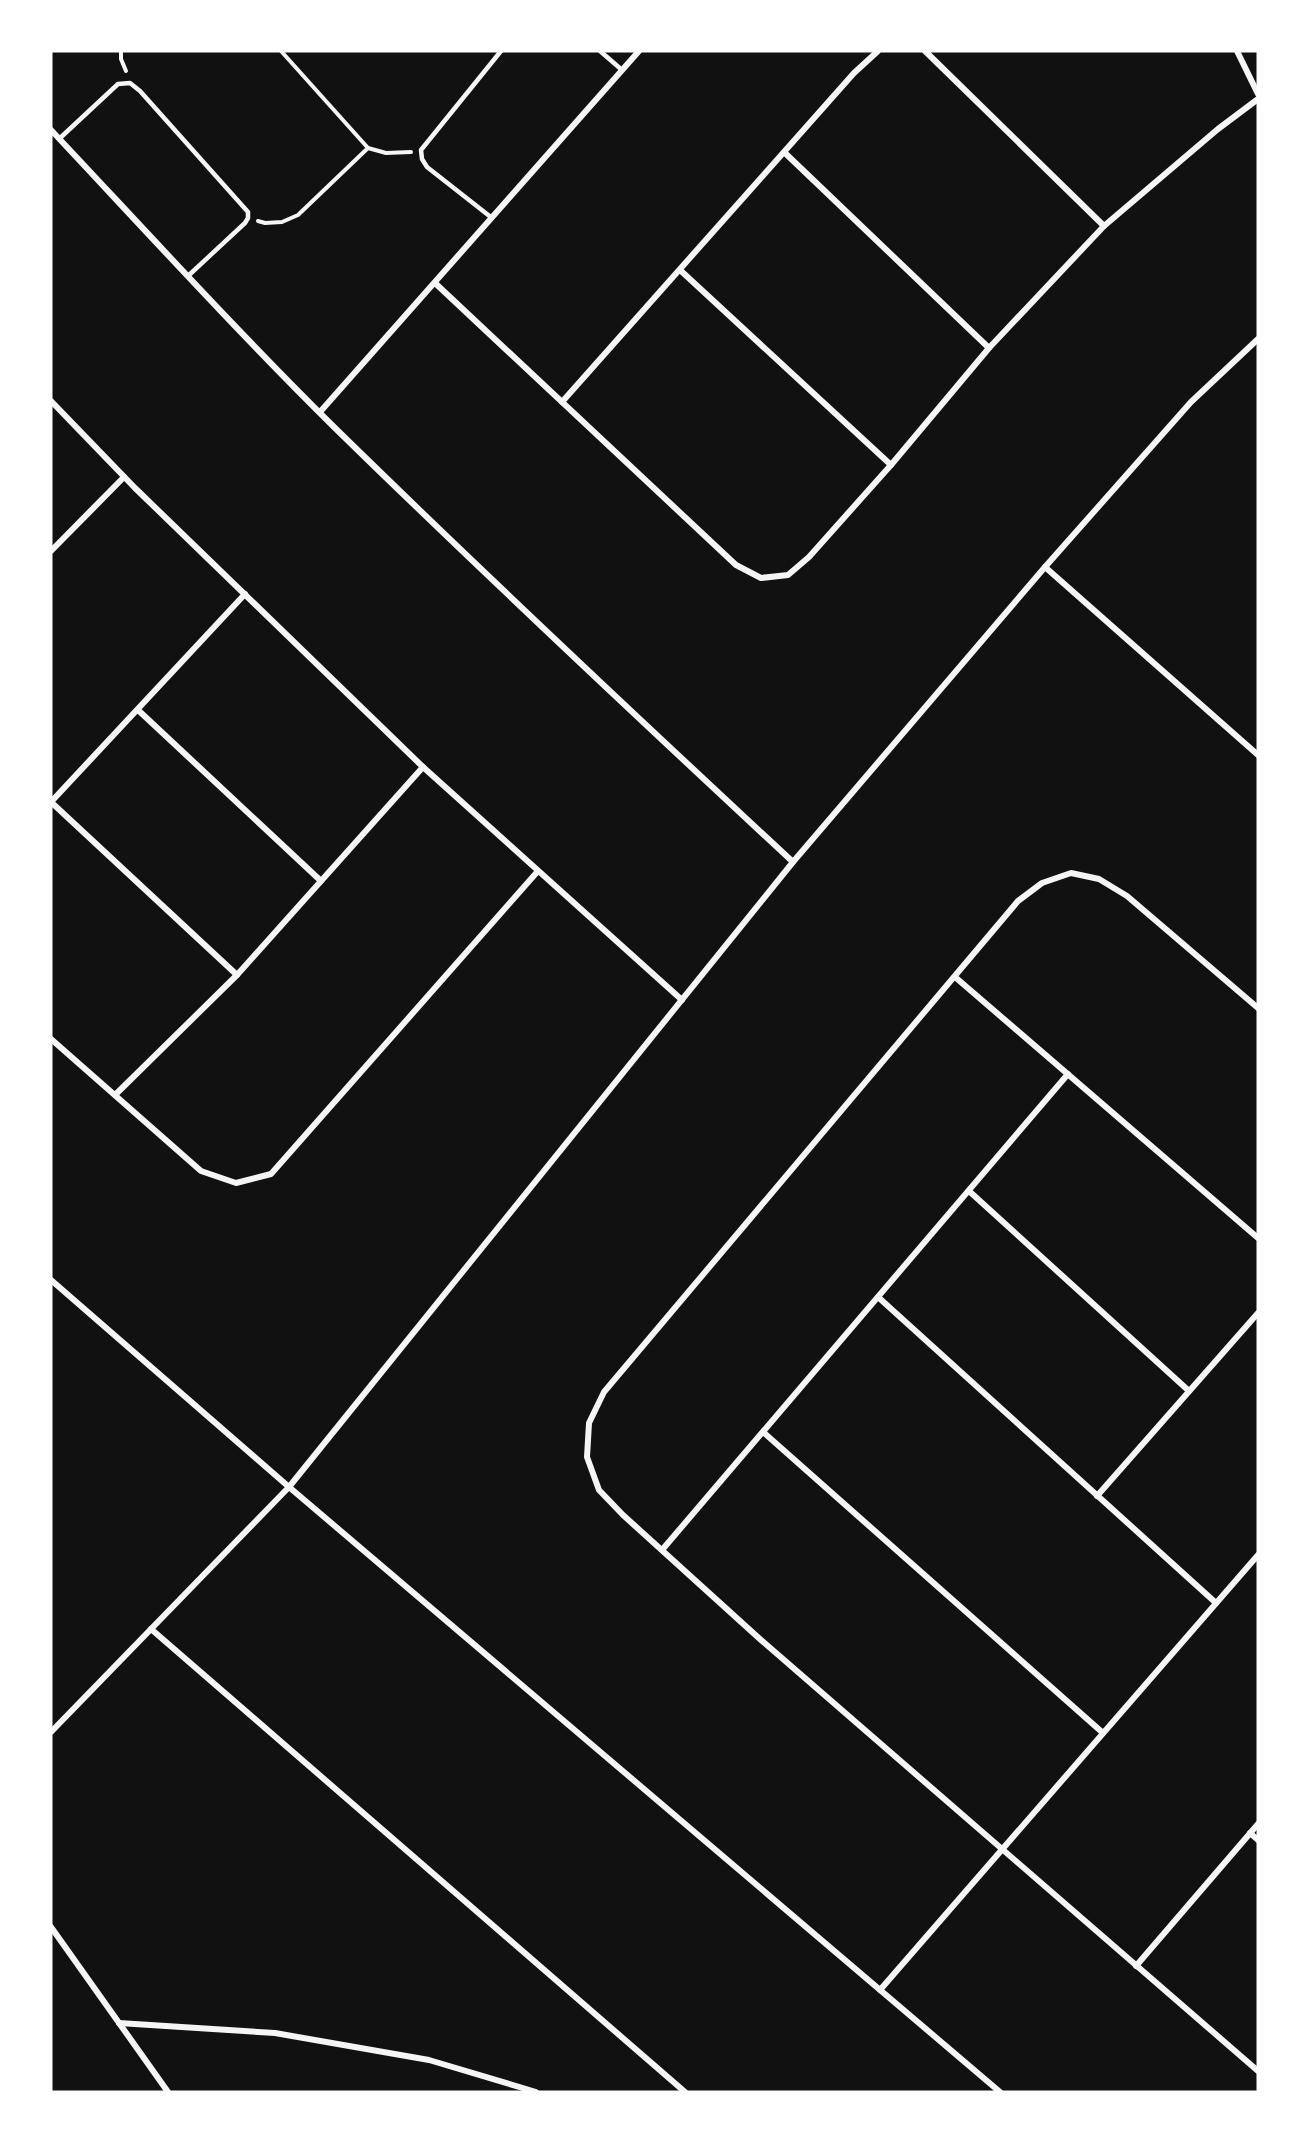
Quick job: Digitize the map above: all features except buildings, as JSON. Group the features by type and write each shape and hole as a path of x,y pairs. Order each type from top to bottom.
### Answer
{"street":[{"path":"320,412 639,51"},
{"path":"562,402 855,73 878,51"},
{"path":"925,51 1104,226"},
{"path":"1237,51 1258,94"},
{"path":"435,283 736,564 761,578 788,574 809,557 891,465 989,348 1104,226 1218,129 1258,99"},
{"path":"51,130 109,194 320,412 551,637 793,862"},
{"path":"785,153 989,348"},
{"path":"680,270 891,465"},
{"path":"51,1732 290,1487 793,862 1045,567 1191,402 1258,339"},
{"path":"51,401 124,477 423,767 682,1000"},
{"path":"51,551 124,477"},
{"path":"1045,567 1258,755"},
{"path":"237,975 51,802 245,594"},
{"path":"138,710 321,881"},
{"path":"115,1095 237,975 423,767"},
{"path":"51,1039 201,1171 236,1183 272,1174 538,871"},
{"path":"1258,1008 1127,896 1099,879 1071,873 1042,883 1018,901 604,1392 589,1423 587,1457 599,1490 623,1515 770,1648 1258,2071"},
{"path":"954,977 1258,1238"},
{"path":"662,1550 1068,1074"},
{"path":"969,1191 1189,1391"},
{"path":"51,1280 290,1487 1000,2092"},
{"path":"878,1297 1216,1603"},
{"path":"1097,1496 1258,1312"},
{"path":"763,1432 1103,1733"},
{"path":"880,1990 1258,1555"},
{"path":"151,1629 685,2092"},
{"path":"1136,1966 1258,1824"},
{"path":"1250,1833 1258,1840"},
{"path":"51,1927 168,2092"},
{"path":"119,2023 275,2033 429,2060 536,2092"}],"lane":[{"path":"492,218 427,167 422,159 421,150 501,51"},
{"path":"600,51 622,70"},
{"path":"59,139 118,84 130,83 140,91 248,212 248,218 188,276"}],"path":[{"path":"121,51 121,59 130,83"},
{"path":"281,51 368,148 386,153 421,150"},
{"path":"248,218 265,223 282,222 298,215 368,148"}]}
